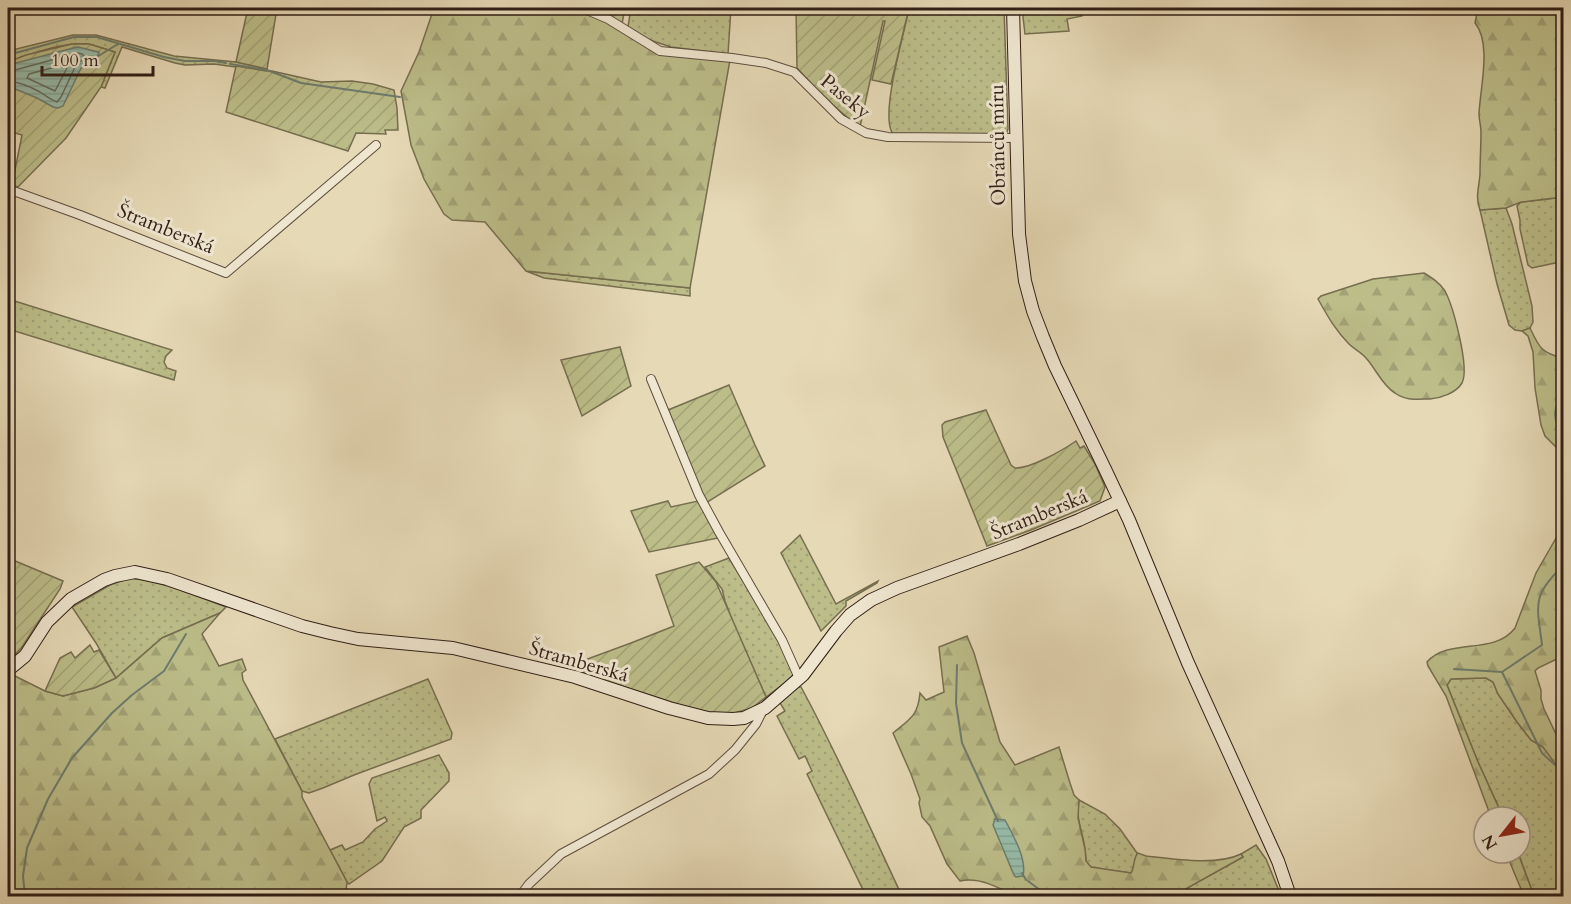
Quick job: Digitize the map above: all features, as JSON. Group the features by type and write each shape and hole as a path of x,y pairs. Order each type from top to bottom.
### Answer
{"street":[{"name":"Paseky","path":"582,8 608,19 660,51 766,63 794,72 842,118 866,133 888,137 1016,138"},
{"name":"Obránců míru","path":"1013,8 1019,234 1025,282 1042,337 1120,501 1188,663 1278,861 1290,897"},
{"name":"Štramberská","path":"8,189 226,273 376,144"},
{"path":"651,379 699,495 782,639 799,678"},
{"name":"Štramberská","path":"8,670 25,656 47,622 71,600 104,580 135,572 166,579 302,626 330,633 358,639 453,648 472,652 575,678 669,708 708,718 733,720 744,718 765,708 799,678 844,620 871,600 897,588 1062,527 1120,501"},
{"path":"520,897 529,884 561,854 709,774 735,750 756,724 765,708"}],"green space":[{"path":"248,8 277,8 267,69 236,62"},
{"path":"434,8 572,8 606,21 659,53 730,60 690,288 526,271 485,222 452,220 444,214 424,179 411,145 401,91 419,52"},
{"path":"586,8 625,8 622,24"},
{"path":"631,8 731,8 728,54 671,47 647,39 628,27"},
{"path":"796,8 909,8 891,84 872,80 885,21 883,21 860,127 843,114 797,68"},
{"path":"909,8 1004,8 1008,129 1006,135 893,134 889,110 891,93"},
{"path":"1022,8 1081,8 1082,16 1067,19 1069,31 1025,34"},
{"path":"1478,8 1563,8 1563,197 1521,202 1506,208 1480,210 1478,197 1481,137 1479,114 1484,54 1483,42 1475,23"},
{"path":"73,35 96,35 174,56 236,62 267,69 266,71 214,64 185,65 122,47 105,88 101,87 115,52 94,45 77,44 57,47 8,62 8,51"},
{"path":"72,44 89,44 115,52 101,87 66,138 18,187 12,185 22,135 8,131 8,62 26,55"},
{"path":"236,66 321,82 352,81 394,90 398,130 385,130 386,134 356,133 348,151 226,112"},
{"path":"1563,197 1563,275 1560,262 1532,268 1528,265 1517,206 1521,202"},
{"path":"1506,208 1532,306 1533,322 1530,328 1522,331 1515,330 1509,325 1480,210"},
{"path":"526,271 690,288 690,296 544,278"},
{"path":"1424,273 1445,291 1460,337 1464,375 1459,387 1448,394 1430,399 1412,399 1399,396 1386,386 1366,358 1340,333 1318,299 1373,279"},
{"path":"8,299 172,350 164,362 167,368 176,371 174,380 8,329"},
{"path":"1530,328 1545,351 1563,358 1563,454 1545,436 1541,425 1535,388 1533,352 1528,336 1522,331"},
{"path":"620,347 631,386 582,416 561,360"},
{"path":"729,385 765,466 706,503 668,410"},
{"path":"986,410 1011,465 1015,468 1037,462 1076,441 1080,448 1084,446 1105,487 1100,501 987,546 943,437 942,425 945,422"},
{"path":"668,501 671,507 698,501 718,538 649,552 631,511"},
{"path":"1563,526 1563,656 1535,671 1544,709 1563,744 1563,774 1543,747 1531,740 1517,722 1498,694 1493,682 1486,678 1451,679 1447,685 1498,805 1487,805 1446,696 1427,662 1447,650 1495,642 1506,636 1515,628 1536,573"},
{"path":"800,535 836,604 878,581 846,601 846,606 821,631 781,553"},
{"path":"8,558 63,581 22,647 8,662"},
{"path":"729,558 772,627 794,674 766,697 734,625 722,589 705,567"},
{"path":"699,562 716,582 766,697 752,708 731,714 705,713 584,674 582,661 674,626 656,575"},
{"path":"130,578 167,586 226,607 220,613 162,638 116,678 72,607 110,585"},
{"path":"220,613 202,634 219,666 242,659 246,670 242,673 243,680 302,791 302,797 347,882 346,891 350,896 8,896 8,676 15,676 45,691 63,696 94,688 116,678 162,638"},
{"path":"967,636 1000,742 1015,765 1059,747 1074,795 1079,800 1078,818 1086,861 1091,867 1131,873 1138,853 1146,856 1195,861 1220,860 1241,854 1243,857 1187,888 1183,896 1015,896 995,886 974,880 960,881 947,864 930,826 922,817 920,799 893,733 915,712 920,693 926,700 944,692 939,647"},
{"path":"90,645 94,652 99,650 116,678 94,688 63,696 45,691 60,658 71,652 75,658"},
{"path":"1486,678 1493,682 1498,694 1531,740 1543,747 1559,766 1563,774 1564,888 1560,896 1534,896 1522,865 1532,865 1532,805 1498,805 1447,685 1451,679"},
{"path":"428,679 452,733 451,739 309,793 302,791 275,739"},
{"path":"798,687 801,687 828,738 902,896 866,896 807,774 812,771 805,756 799,759 777,716 785,711 780,703"},
{"path":"439,755 449,773 449,781 421,810 421,818 404,827 382,861 349,884 330,850 342,845 345,850 363,842 375,829 387,821 385,817 377,821 369,784 372,778"},
{"path":"1079,800 1105,814 1120,829 1137,853 1131,873 1088,865 1079,819"},
{"path":"1256,845 1266,859 1281,896 1183,896 1187,888 1243,857 1241,854"},
{"path":"1511,865 1522,865 1534,896 1524,896"}],"water":[{"path":"77,47 99,52 95,65 88,64 81,68 63,106 53,107 8,86 8,67"},
{"path":"995,819 1005,820 1015,840 1023,862 1023,876 1014,875 993,825"}],"waterway":[{"path":"8,55 74,37 97,37 164,57 185,61 226,63"},
{"path":"95,58 118,44"},
{"path":"230,64 267,70 301,83 400,97"},
{"path":"1564,393 1555,413 1557,423 1564,432"},
{"path":"1564,565 1541,593 1538,610 1542,645 1502,672 1542,753 1564,771"},
{"path":"25,896 23,876 27,848 48,799 72,758 112,713 164,671 186,634"},
{"path":"957,665 956,703 962,743 998,821"},
{"path":"1454,669 1502,672"},
{"path":"1022,873 1026,880"},
{"path":"1028,881 1048,896"}]}
